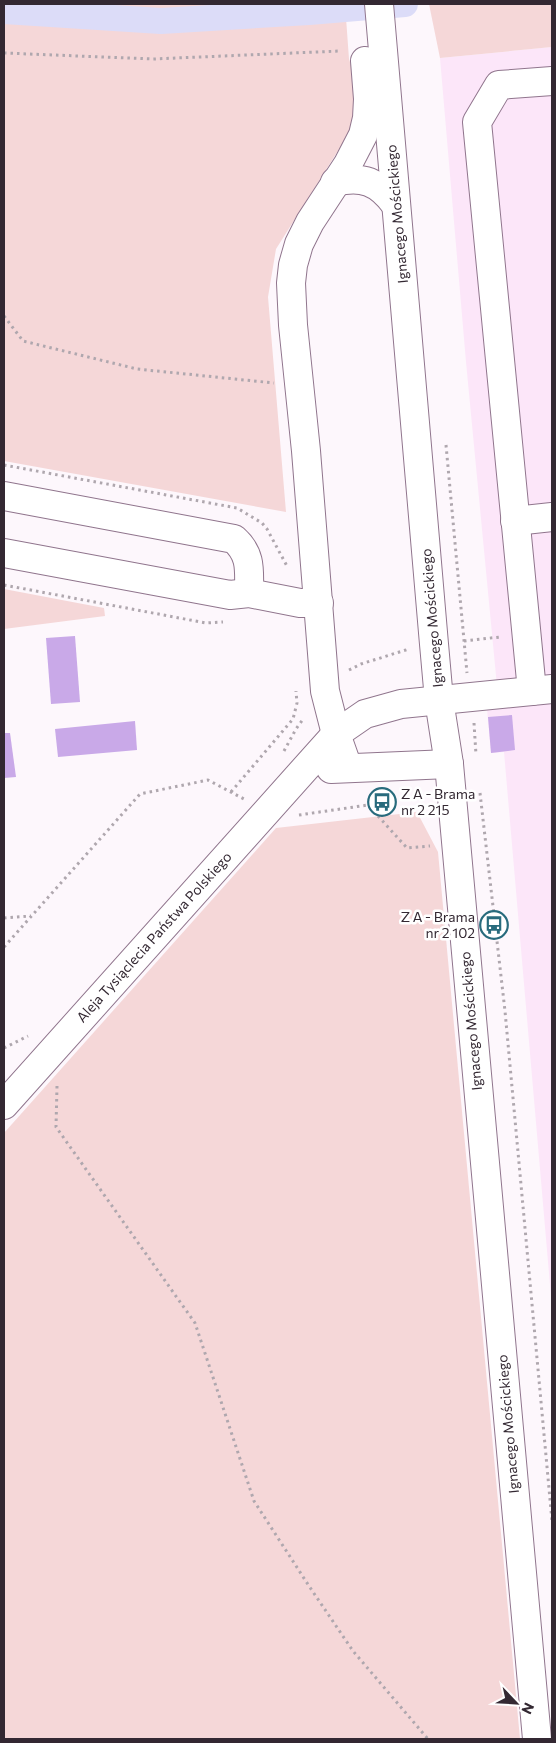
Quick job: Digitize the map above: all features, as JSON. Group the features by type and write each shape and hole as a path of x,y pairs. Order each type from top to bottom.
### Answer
{"street":[{"name":"Ignacego Mościckiego","path":"360,4 371,46 395,204 439,700 448,764 537,1739"},
{"name":"Ignacego Mościckiego","path":"348,768 336,734 326,691 291,298 293,265 299,244 310,222 348,164 363,135 367,118 371,46 379,4"},
{"path":"542,690 516,521 477,122 499,85 552,81"},
{"path":"335,182 347,179 361,179 374,183 384,190 395,204"},
{"path":"4,496 234,539 242,547 249,562 249,593"},
{"path":"516,521 552,517"},
{"path":"4,553 230,595 249,593 300,603 318,603"},
{"name":"Aleja Tysiąclecia Państwa Polskiego","path":"5,1101 336,734 366,714 401,704 542,690"},
{"path":"304,770 448,764"}],"path":[{"path":"4,53 153,59 371,46"},
{"path":"4,316 23,340 137,369 299,386"},
{"path":"446,444 477,757"},
{"path":"4,947 140,794 208,780 244,799"},
{"path":"479,784 505,1011 552,1521"},
{"path":"4,918 31,916"},
{"path":"58,1081 56,1127 195,1323 254,1501 353,1651 428,1739"}],"shaded area":[{"path":"4,4 345,4 349,59 359,90 353,127 276,249 268,297 286,512 4,461"},
{"path":"429,4 552,4 552,47 440,58"},
{"path":"552,47 552,1308 504,752 491,753 487,709 499,707 466,362 440,58"},
{"path":"4,589 104,608 105,616 4,629"},
{"path":"417,812 438,852 520,1739 4,1739 4,1133 276,828"}],"building":[{"path":"75,636 80,702 51,704 46,638"},
{"path":"512,715 515,750 491,753 488,717"},
{"path":"135,721 137,750 58,757 55,729"},
{"path":"4,733 10,733 16,777 4,778"}],"waterway":[{"path":"4,11 161,21 405,4"}],"place":[{"name":"Z A - Brama nr 2 215","path":"382,802"},
{"name":"Z A - Brama nr 2 102","path":"494,925"}]}
